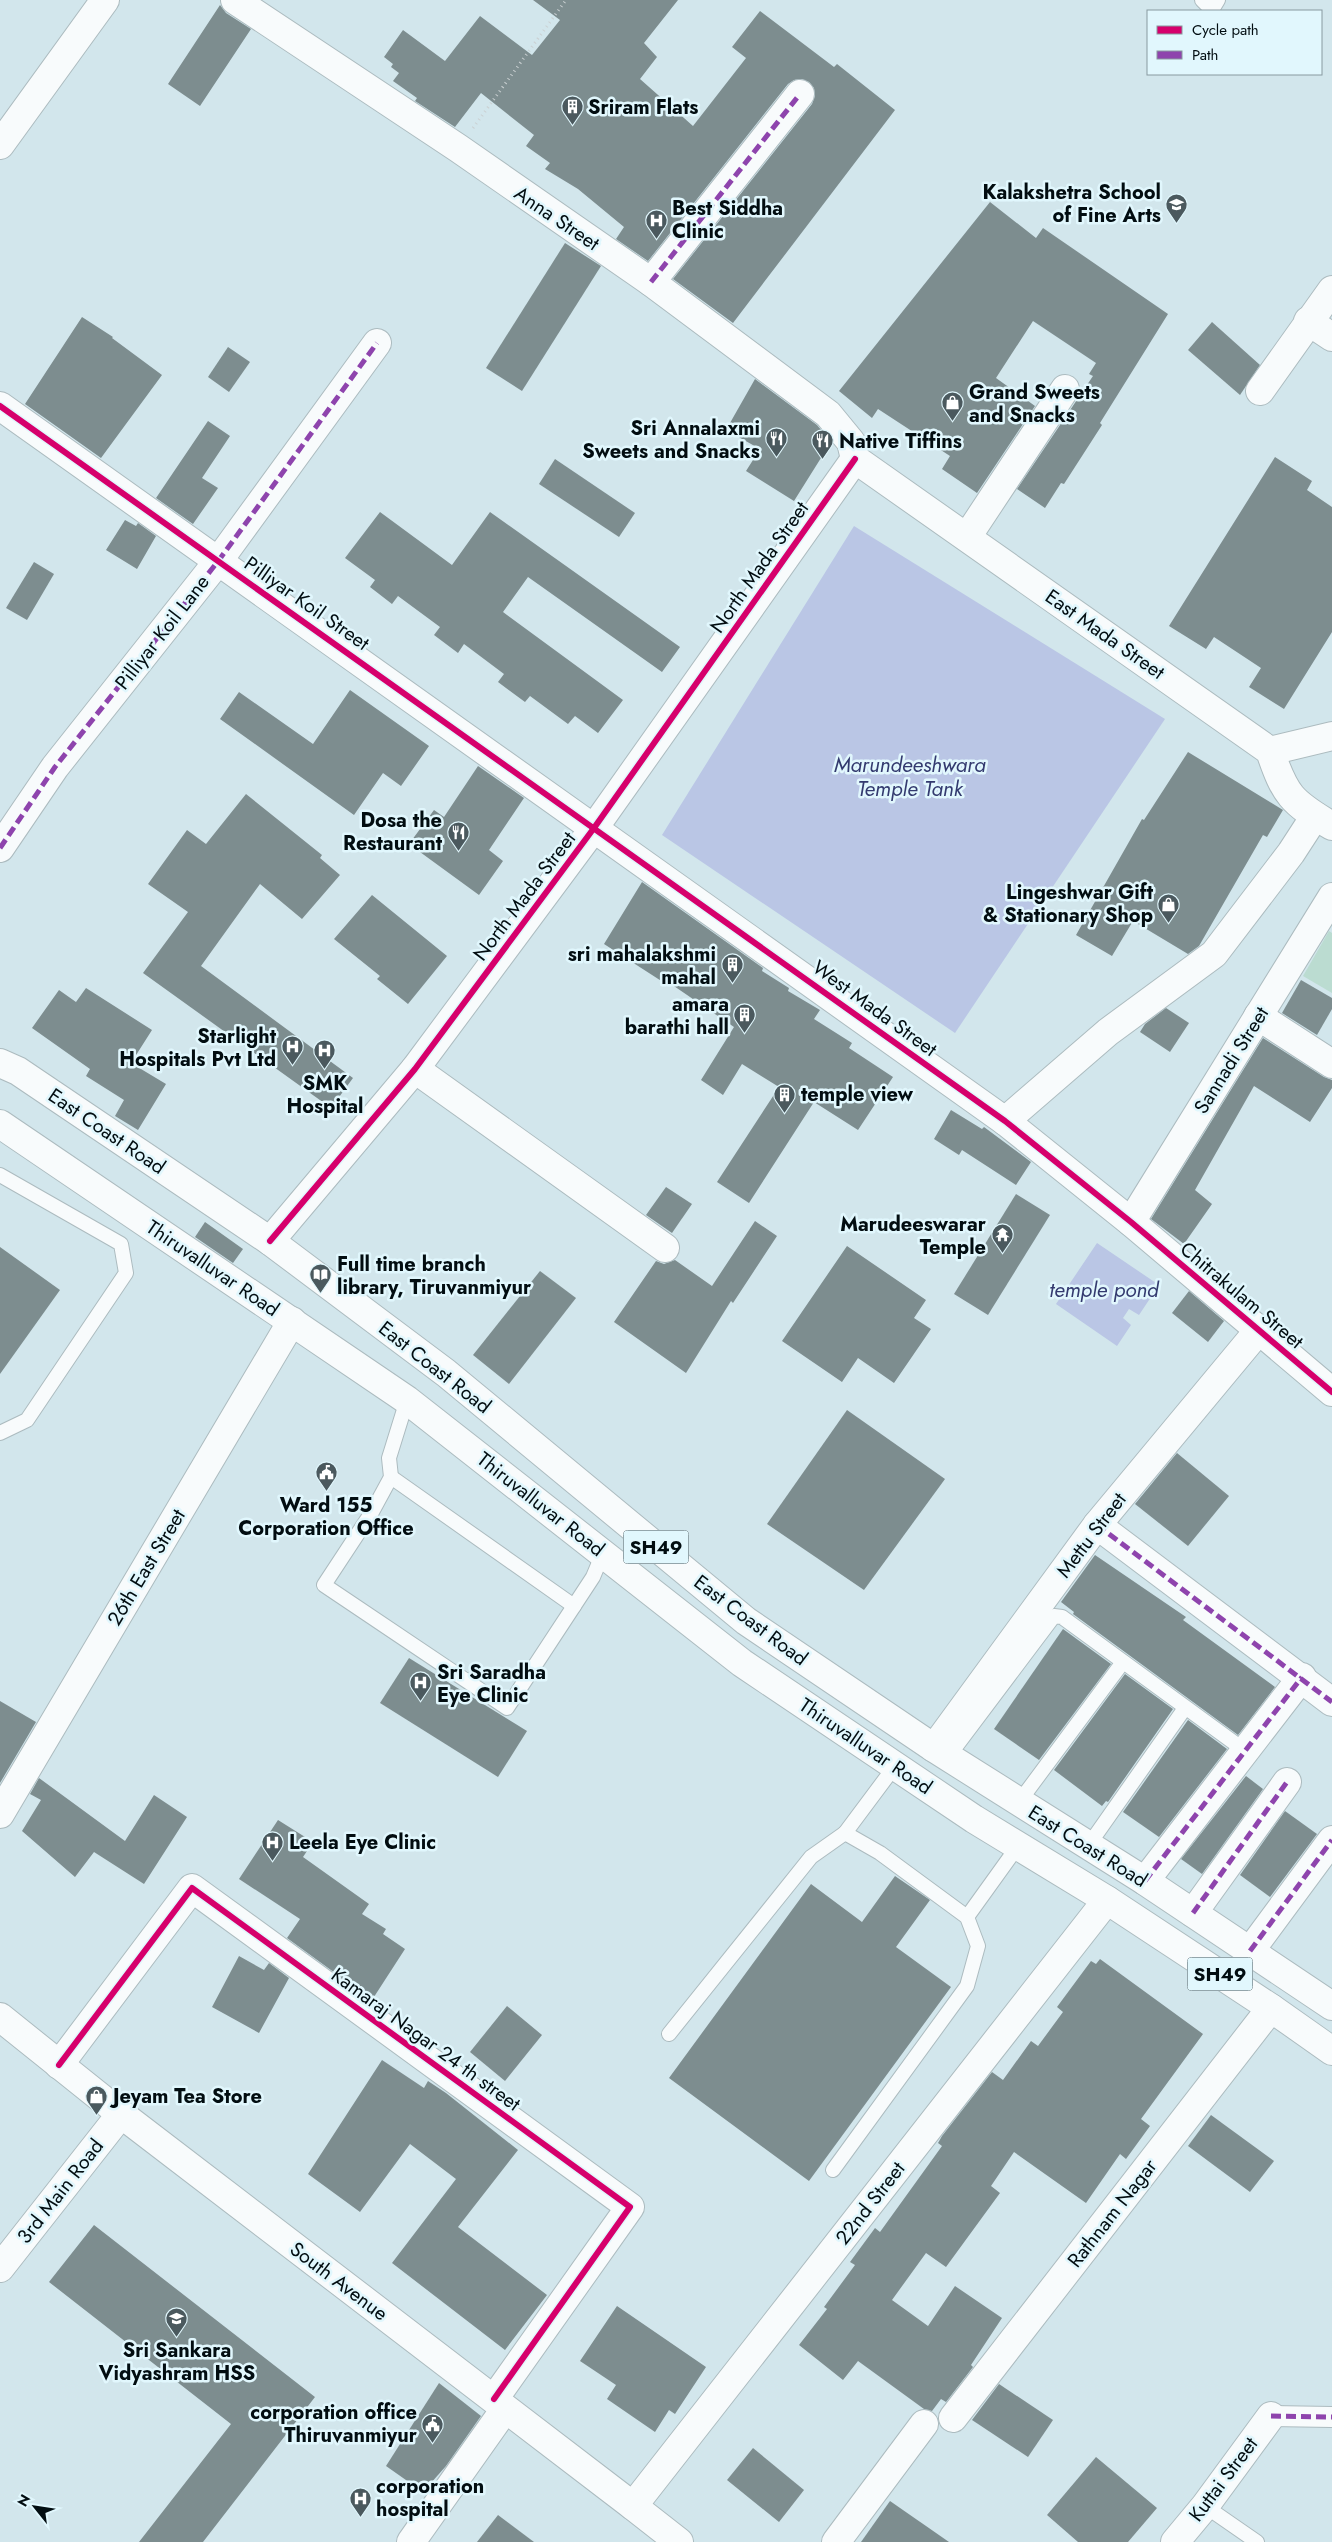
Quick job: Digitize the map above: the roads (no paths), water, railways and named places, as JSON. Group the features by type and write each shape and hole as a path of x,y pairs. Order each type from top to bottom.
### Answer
{"street":[{"path":"0,145 105,0"},
{"name":"Anna Street","path":"235,0 458,148 651,282 828,414 851,442 855,459"},
{"path":"651,282 800,94"},
{"path":"1260,391 1308,321 1332,290"},
{"path":"1308,321 1332,338"},
{"name":"Pilliyar Koil Lane","path":"0,848 55,767 219,560 377,343"},
{"path":"967,536 1065,389"},
{"name":"Pilliyar Koil Street","path":"0,406 594,828"},
{"name":"East Mada Street","path":"855,459 1270,750"},
{"name":"North Mada Street","path":"270,1241 415,1069 594,828 855,459"},
{"path":"1005,1121 1108,1032 1214,954 1291,853 1323,821 1293,800 1281,782 1270,750 1332,736"},
{"name":"West Mada Street","path":"594,828 1005,1121 1131,1222"},
{"name":"Sannadi Street","path":"1131,1222 1332,897"},
{"path":"1258,1016 1332,1064"},
{"name":"East Coast Road","path":"0,1062 18,1071 270,1241 446,1373 746,1621 941,1753 1145,1881 1332,2006"},
{"path":"415,1069 665,1248"},
{"name":"Thiruvalluvar Road","path":"0,1124 292,1320 407,1400 742,1663 974,1819 1107,1900"},
{"name":"Chitrakulam Street","path":"1131,1222 1332,1392"},
{"name":"26th East Street","path":"0,1814 292,1320"},
{"name":"Mettu Street","path":"941,1753 1097,1524 1259,1330"},
{"path":"1097,1524 1302,1677 1332,1702"},
{"path":"1145,1881 1302,1677"},
{"path":"1193,1913 1287,1782"},
{"path":"974,1819 997,1788"},
{"path":"1250,1951 1332,1840"},
{"name":"Kamaraj Nagar 24 th street","path":"60,2065 192,1888 630,2207 500,2404"},
{"name":"East Coast Road","path":"1107,1900 1332,2050"},
{"name":"22nd Street","path":"632,2506 1107,1900"},
{"name":"Rathnam Nagar","path":"953,2418 1271,2008"},
{"name":"South Avenue","path":"0,2017 120,2114 679,2542"},
{"name":"3rd Main Road","path":"0,2268 120,2114"},
{"path":"411,2542 500,2404"},
{"path":"1271,2416 1332,2417"},
{"name":"Kuttai Street","path":"1175,2542 1205,2506 1271,2416"},
{"path":"836,2542 924,2424"}],"lane":[{"path":"1202,0 1212,10 1218,0"},
{"path":"0,1175 121,1244 126,1273 26,1420 0,1433"},
{"path":"407,1400 389,1458 391,1477 372,1512 324,1585 507,1708 593,1578 603,1553"},
{"path":"391,1477 574,1606"},
{"path":"941,1753 1054,1616 1062,1617 1244,1750"},
{"path":"1019,1802 1123,1662"},
{"path":"1088,1846 1185,1708"},
{"path":"669,2034 810,1857 845,1834 895,1766"},
{"path":"833,2170 967,1986 978,1946 967,1917 880,1853 845,1834"},
{"path":"967,1917 1018,1846"},
{"path":"1205,2506 1257,2542"}],"water":[{"name":"Marundeeshwara Temple Tank","path":"854,526 1165,719 955,1033 662,835"},
{"name":"temple pond","path":"1097,1243 1159,1285 1139,1315 1129,1309 1123,1318 1131,1325 1117,1346 1056,1304"}],"place":[{"name":"Sriram Flats","path":"572,126"},
{"name":"Kalakshetra School of Fine Arts","path":"1177,223"},
{"name":"Best Siddha Clinic","path":"656,239"},
{"name":"Grand Sweets and Snacks","path":"953,422"},
{"name":"Sri Annalaxmi Sweets and Snacks","path":"776,458"},
{"name":"Native Tiffins","path":"823,460"},
{"name":"Dosa the Restaurant","path":"458,851"},
{"name":"Lingeshwar Gift & Stationary Shop","path":"1169,923"},
{"name":"sri mahalakshmi mahal","path":"732,984"},
{"name":"amara barathi hall","path":"745,1034"},
{"name":"Starlight Hospitals Pvt Ltd","path":"292,1066"},
{"name":"SMK Hospital","path":"325,1070"},
{"name":"temple view","path":"785,1113"},
{"name":"Marudeeswarar Temple","path":"1002,1254"},
{"name":"Full time branch library, Tiruvanmiyur","path":"321,1294"},
{"name":"Ward 155 Corporation Office","path":"326,1492"},
{"name":"Sri Saradha Eye Clinic","path":"421,1702"},
{"name":"Leela Eye Clinic","path":"273,1861"},
{"name":"Jeyam Tea Store","path":"97,2115"},
{"name":"Sri Sankara Vidyashram HSS","path":"177,2337"},
{"name":"corporation office Thiruvanmiyur","path":"433,2443"},
{"name":"corporation hospital","path":"360,2517"}]}
